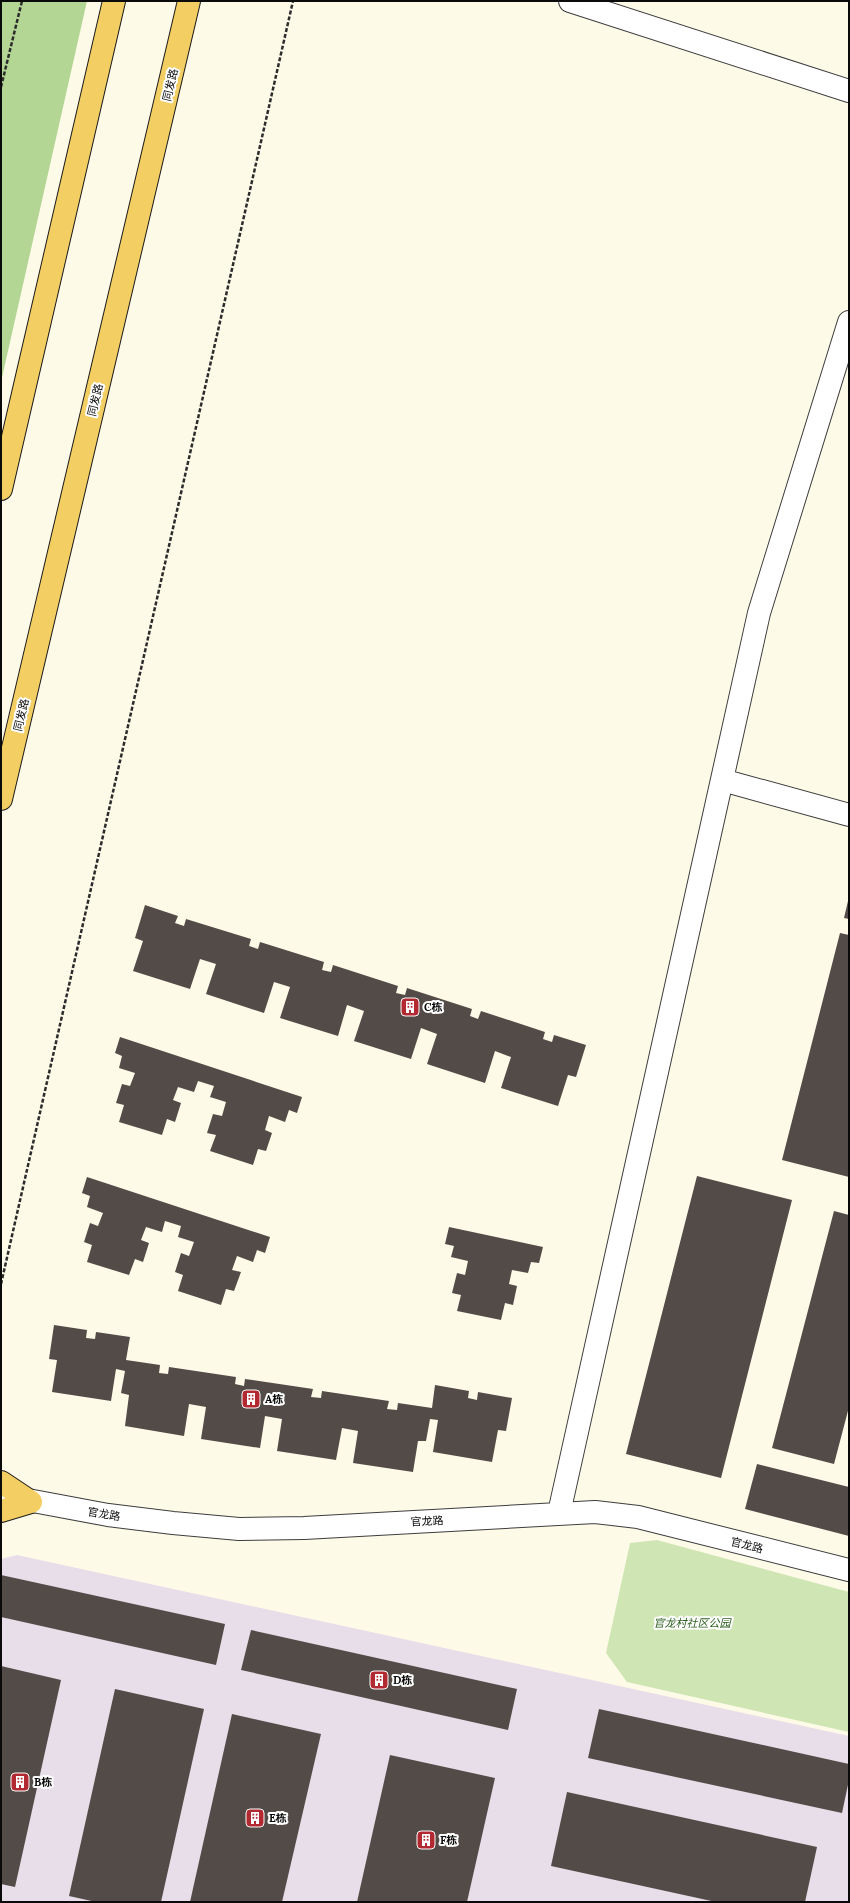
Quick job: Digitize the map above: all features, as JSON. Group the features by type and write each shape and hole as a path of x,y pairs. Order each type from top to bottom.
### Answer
{"main road":[{"path":"1,489 114,1"},
{"name":"同发路","path":"1,799 190,1"},
{"path":"1,1482 31,1502"},
{"path":"1,1511 31,1502"}],"street":[{"path":"570,1 849,91"},
{"path":"559,1513 759,613 849,322"},
{"path":"722,780 849,815"},
{"name":"官龙路","path":"1,1495 31,1502 173,1524 239,1529 304,1528 595,1512 638,1517 849,1570"}],"path":[{"path":"1,87 22,1"},
{"path":"1,1284 293,1"}],"shaded area":[{"path":"17,1555 849,1736 849,1902 1,1902 1,1559"}],"green space":[{"path":"1,1 87,1 1,382"},
{"name":"官龙村社区公园","path":"657,1540 849,1592 849,1732 627,1682 606,1653 630,1543"}],"building":[{"path":"849,901 849,919 844,918"},
{"name":"C栋","path":"145,905 178,916 175,923 184,926 186,919 251,939 249,946 258,949 260,942 324,962 322,970 331,972 333,965 398,986 396,993 405,995 407,988 472,1009 470,1016 478,1019 481,1011 545,1032 543,1039 552,1042 554,1035 586,1045 576,1077 568,1075 558,1106 501,1088 511,1057 495,1051 485,1083 427,1064 437,1034 421,1028 411,1059 354,1041 364,1011 347,1005 338,1036 280,1018 290,987 274,982 264,1013 206,994 216,964 200,959 190,989 133,971 143,941 135,938"},
{"path":"840,933 849,935 849,1177 782,1160"},
{"path":"120,1037 302,1097 297,1113 289,1110 285,1122 269,1116 265,1130 272,1133 266,1151 258,1149 253,1165 210,1151 216,1135 207,1133 213,1114 222,1116 226,1102 210,1097 214,1086 198,1081 194,1092 178,1087 173,1100 181,1103 175,1122 167,1119 162,1135 119,1122 124,1105 116,1103 122,1084 130,1086 135,1073 119,1068 122,1056 115,1053"},
{"path":"697,1176 792,1200 721,1478 626,1454"},
{"path":"87,1177 270,1237 265,1253 257,1250 253,1262 237,1256 232,1270 241,1272 234,1291 226,1289 221,1305 178,1291 183,1275 175,1272 181,1253 189,1256 194,1242 178,1237 181,1226 165,1221 162,1232 146,1227 141,1240 149,1243 143,1262 135,1259 129,1275 87,1262 92,1245 84,1242 90,1223 98,1226 103,1213 87,1207 90,1196 82,1193"},
{"path":"834,1211 849,1215 849,1407 834,1464 772,1448"},
{"path":"449,1227 543,1247 539,1263 531,1262 528,1273 512,1270 509,1284 517,1286 513,1305 505,1303 501,1320 457,1311 461,1295 452,1293 457,1273 465,1275 468,1261 451,1257 454,1246 445,1244"},
{"name":"A栋","path":"54,1325 87,1330 86,1338 95,1339 96,1332 130,1337 126,1360 160,1365 159,1373 168,1374 169,1367 236,1377 235,1384 244,1386 245,1379 313,1389 311,1397 321,1398 322,1391 389,1401 387,1409 397,1410 398,1403 432,1408 435,1385 469,1391 468,1398 477,1400 478,1392 512,1398 506,1431 498,1430 492,1462 433,1452 438,1420 430,1419 426,1441 418,1441 413,1472 353,1463 358,1431 342,1428 336,1460 277,1451 282,1419 265,1416 260,1448 201,1439 206,1407 189,1404 184,1436 125,1426 129,1395 121,1393 125,1371 116,1369 111,1401 52,1392 57,1360 49,1359"},
{"path":"757,1464 849,1487 849,1536 745,1509"},
{"path":"1,1575 225,1624 216,1665 1,1617"},
{"name":"D栋","path":"251,1630 517,1689 508,1730 241,1670"},
{"name":"B栋","path":"1,1666 61,1680 15,1887 1,1884"},
{"path":"115,1689 204,1709 161,1902 96,1902 69,1896"},
{"path":"599,1709 849,1764 849,1780 842,1813 588,1758"},
{"name":"E栋","path":"232,1714 321,1734 282,1902 190,1902"},
{"name":"F栋","path":"390,1755 495,1778 467,1902 357,1902"},
{"path":"567,1792 817,1847 805,1902 716,1902 551,1866"}],"place":[{"name":"C栋","path":"410,1007"},
{"name":"A栋","path":"251,1399"},
{"name":"D栋","path":"379,1680"},
{"name":"B栋","path":"20,1782"},
{"name":"E栋","path":"255,1818"},
{"name":"F栋","path":"426,1840"}]}
